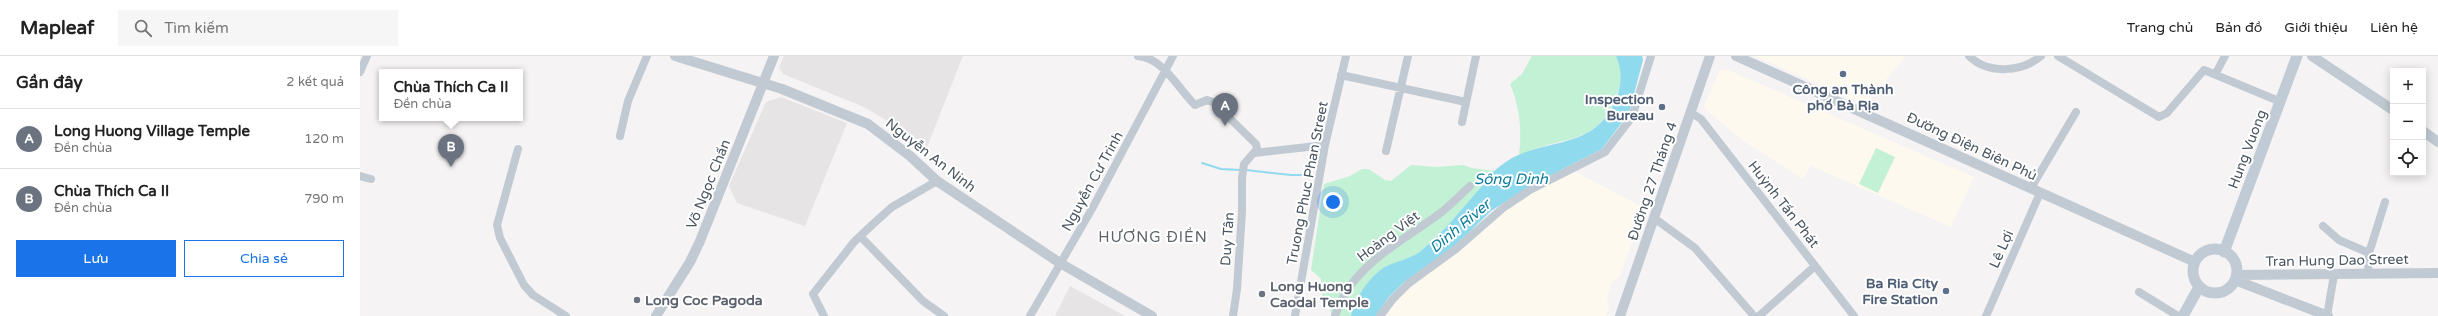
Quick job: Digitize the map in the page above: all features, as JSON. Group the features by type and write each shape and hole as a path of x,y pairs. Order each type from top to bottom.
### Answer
{"main road":[{"name":"Hung Vuong","path":"2224,252 2297,56"},
{"path":"2215,250 2224,252 2233,260 2236,277 2228,288 2218,293 2206,291 2199,287 2193,273 2195,262 2206,251 2215,250"},
{"path":"2183,316 2199,287"}],"street":[{"path":"360,72 367,56"},
{"path":"620,136 628,101 647,56"},
{"name":"Nguyễn An Ninh","path":"675,56 764,83 868,124 910,156 937,181 1060,263 1152,316"},
{"name":"Võ Ngọc Chấn","path":"656,316 690,262 774,56"},
{"path":"1138,56 1153,60 1165,71 1195,105 1207,100 1213,102 1252,138 1256,144 1254,153 1325,145"},
{"name":"Nguyễn Cư Trinh","path":"1030,316 1173,56"},
{"name":"Truong Phuc Phan Street","path":"1295,316 1325,145 1346,56"},
{"path":"1386,151 1408,56"},
{"path":"1462,122 1476,56"},
{"path":"1380,316 1392,300 1409,283 1456,249 1503,208 1530,190 1605,152 1632,117 1651,56"},
{"name":"Đường 27 Tháng 4","path":"1620,316 1710,56"},
{"name":"Đường Điện Biên Phủ","path":"1736,56 1971,160 2195,262"},
{"path":"1969,56 1979,63 2004,69 2020,68 2041,56"},
{"path":"2058,56 2159,117 2167,113 2204,70 2281,102"},
{"path":"2216,74 2225,56"},
{"path":"2312,56 2390,108"},
{"path":"1342,75 1466,102"},
{"name":"Huỳnh Tấn Phát","path":"1690,112 1701,118 1854,316"},
{"name":"Lê Lợi","path":"1986,316 2035,190 2076,112"},
{"path":"2426,133 2438,142"},
{"path":"518,149 497,225 500,238 524,285 533,295 566,316"},
{"name":"Duy Tân","path":"1233,316 1237,289 1244,164 1254,153"},
{"path":"360,176 371,179"},
{"path":"825,315 813,294 860,236 892,207 937,181"},
{"name":"Hoàng Việt","path":"1335,316 1340,302 1358,274 1392,246 1437,216 1470,186"},
{"path":"2368,274 2369,253 2385,202"},
{"path":"1654,218 1695,248 1754,316"},
{"path":"2323,226 2339,240 2369,253"},
{"path":"860,236 923,301 944,316"},
{"path":"1759,316 1815,266"},
{"name":"Tran Hung Dao Street","path":"2236,277 2438,273"},
{"path":"2236,277 2328,316 2334,275"},
{"path":"2139,292 2178,316"}],"shaded area":[{"path":"784,56 963,56 925,152 889,122 864,107 783,74 779,67"},
{"name":"Công an Thành phố Bà Rịa","path":"1755,56 1906,56 1865,105"},
{"path":"1720,70 1728,70 1974,177 1951,227 1811,166 1803,179 1745,142 1705,108 1705,103"},
{"path":"781,97 847,123 805,226 737,203 729,186 766,102"},
{"path":"1574,171 1644,208 1620,276 1612,282 1607,298 1609,309 1606,316 1386,316 1401,296 1519,200"},
{"path":"1070,286 1125,316 1055,316"}],"green space":[{"path":"1532,56 1616,56 1621,72 1620,87 1608,113 1598,125 1587,133 1519,156 1520,137 1518,110 1510,84 1522,74"},
{"path":"1876,148 1895,157 1878,193 1859,184"},
{"path":"1411,165 1436,167 1463,165 1472,168 1496,171 1455,218 1422,250 1408,260 1385,268 1353,305 1351,316 1332,316 1329,306 1322,297 1321,279 1311,270 1324,184 1350,176 1362,169 1369,169 1385,180 1391,181"}],"water":[{"name":"Sông Dinh","path":"1616,56 1642,56 1643,60 1629,113 1602,149 1530,186 1491,211 1453,248 1403,283 1388,298 1376,316 1351,316 1355,302 1368,282 1385,267 1409,258 1423,249 1450,223 1499,167 1514,157 1531,150 1564,142 1580,136 1594,128 1607,116 1617,97 1620,86 1621,76"}],"waterway":[{"path":"1202,163 1221,169 1241,170"},
{"path":"1246,170 1291,175 1312,175"}],"place":[{"name":"Công an Thành phố Bà Rịa","path":"1843,74"},
{"name":"Inspection Bureau","path":"1662,107"},
{"name":"Long Huong Village Temple","path":"1225,126"},
{"name":"Chùa Thích Ca II","path":"451,167"},
{"name":"Ba Ria City Fire Station","path":"1946,291"},
{"name":"Long Huong Caodai Temple","path":"1262,294"},
{"name":"Long Coc Pagoda","path":"637,300"}],"district":[{"name":"HƯƠNG ĐIỀN","path":"1153,237"}],"water label":[{"name":"Dinh River","path":"1460,226"}]}
